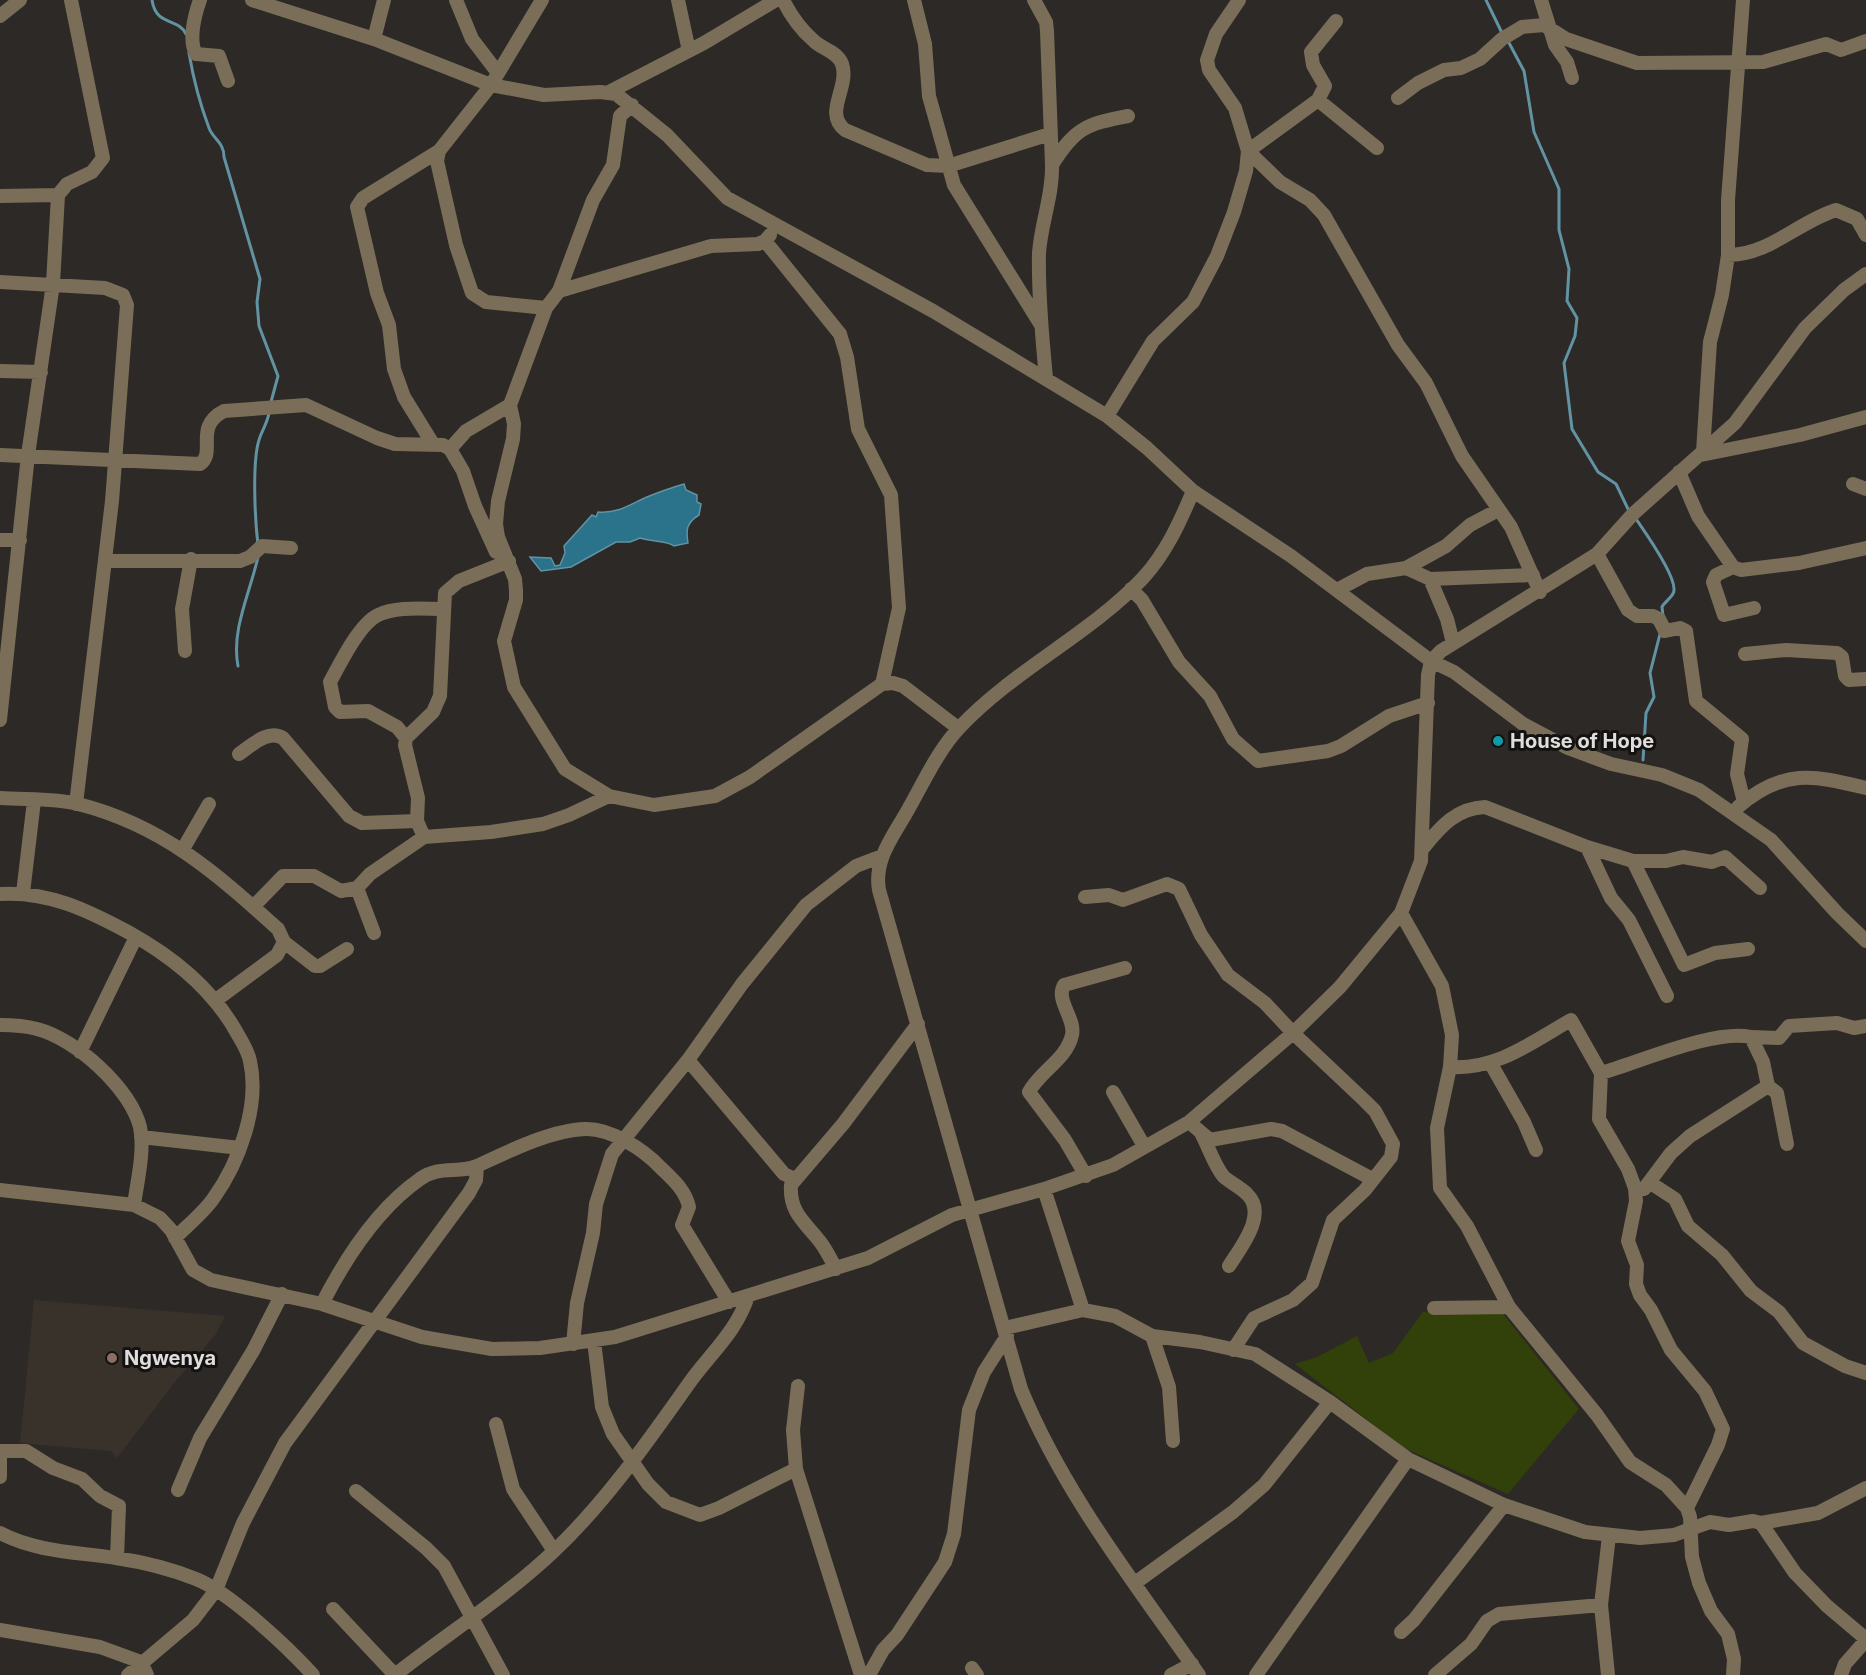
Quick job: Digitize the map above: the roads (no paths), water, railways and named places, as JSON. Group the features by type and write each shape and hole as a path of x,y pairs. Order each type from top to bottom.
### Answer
{"street":[{"path":"0,15 20,0"},
{"path":"0,714 6,623 20,540 28,455 53,284 58,195 67,184 92,172 103,158 71,0"},
{"path":"200,0 195,21 193,49 196,54 202,56 219,56 228,81"},
{"path":"256,0 544,95 609,92 689,51 776,0"},
{"path":"374,39 384,0"},
{"path":"456,0 472,39 494,79"},
{"path":"433,444 404,397 394,369 389,325 377,293 357,207 363,198 439,151 494,79 542,0"},
{"path":"678,0 689,51"},
{"path":"783,0 799,27 815,43 833,53 843,65 842,86 836,107 838,125 927,165 948,166 1050,134"},
{"path":"914,0 925,44 929,96 954,185 1041,325"},
{"path":"1034,0 1046,22 1052,165 1052,181 1041,230 1039,254 1041,325 1046,378"},
{"path":"1107,416 1153,341 1193,302 1217,256 1234,213 1246,171 1248,152 1235,108 1207,65 1216,34 1239,0"},
{"path":"1541,0 1555,45 1567,62 1572,78"},
{"path":"1701,454 1710,342 1722,295 1728,255 1728,200 1743,0"},
{"path":"1248,152 1318,100 1325,86 1313,65 1311,52 1336,21"},
{"path":"1398,98 1418,83 1444,70 1461,68 1480,59 1505,37 1522,27 1544,26 1566,39 1637,63 1763,62 1826,44 1841,50 1866,41"},
{"path":"609,92 632,105 667,135 727,198 933,311 1107,416 1161,460 1192,491 1291,556 1431,661 1454,672 1523,724 1568,748 1611,764 1643,769 1682,782 1732,812 1782,851 1837,913 1866,941"},
{"path":"1318,100 1377,148"},
{"path":"632,105 621,117 613,165 593,200 559,291 546,308 510,405 514,424 513,439 498,501 496,524 498,537 515,579 516,600 504,641 504,651 514,687 565,769 609,796 654,805 715,796 750,777 882,684 893,683 903,686 958,728"},
{"path":"1052,165 1079,129 1098,122 1128,116"},
{"path":"439,151 438,170 465,279 472,293 486,302 546,308"},
{"path":"1248,152 1280,182 1310,200 1324,214 1398,345 1426,383 1462,456 1511,527 1540,591"},
{"path":"0,196 58,195"},
{"path":"1728,255 1752,253 1797,230 1818,216 1836,210 1857,219 1866,235"},
{"path":"559,291 711,246 747,246 765,241 777,226"},
{"path":"765,241 840,334 847,357 858,429 891,495 899,608 882,684"},
{"path":"0,1190 134,1205 160,1218 175,1238 187,1263 200,1275 228,1284 322,1304 422,1337 471,1347 516,1350 594,1341 836,1269 868,1258 971,1208 1044,1189 1113,1165 1189,1122 1293,1033 1340,987 1401,913 1413,886 1424,847 1431,661 1452,643 1597,554 1633,514 1735,423 1753,402 1804,328 1844,290 1866,274"},
{"path":"0,282 105,288 119,292 126,299 127,316 105,561 76,804"},
{"path":"0,371 41,372"},
{"path":"0,455 200,464 206,456 206,429 217,415 224,411 297,405 314,406 377,438 395,444 433,444 450,449 463,471 475,506 497,552 509,561"},
{"path":"450,449 466,431 510,405"},
{"path":"1701,454 1800,435 1866,417"},
{"path":"1679,472 1698,516 1733,567 1741,570 1799,563 1866,549"},
{"path":"1171,1675 1196,1670 1071,1492 1048,1452 1021,1389 879,890 877,872 882,856 958,728 1014,678 1079,633 1131,590 1168,544 1192,491"},
{"path":"1337,590 1366,574 1406,568 1446,546 1470,525 1498,510"},
{"path":"0,540 20,540"},
{"path":"105,561 191,559 240,561 250,557 259,547 291,548"},
{"path":"1597,554 1628,610 1637,616 1653,616 1659,619 1665,631 1680,628 1686,631 1690,662 1695,676 1693,690 1696,701 1742,739 1737,774 1744,802"},
{"path":"185,651 182,609 191,559"},
{"path":"406,738 433,712 440,696 445,593 450,587 509,561"},
{"path":"1733,567 1716,575 1713,582 1724,615 1754,608"},
{"path":"1406,568 1430,579 1533,575"},
{"path":"1430,579 1447,619 1452,643"},
{"path":"1131,590 1143,600 1179,662 1210,696 1233,739 1258,761 1328,751 1341,746 1389,716 1428,703"},
{"path":"424,837 417,821 418,798 406,738 397,727 368,711 340,712 335,707 330,682 353,642 377,615 410,610 443,609"},
{"path":"1745,654 1786,650 1837,653 1842,657 1845,676 1849,680 1866,679"},
{"path":"239,754 270,734 278,735 349,816 362,823 370,824 417,821"},
{"path":"1732,812 1774,784 1814,776 1866,788"},
{"path":"253,907 283,876 314,876 341,891 357,888 370,874 424,837 500,831 543,824 569,815 609,796"},
{"path":"0,798 76,804 133,822 183,849 214,872 278,929 284,942 315,966 320,966 347,948"},
{"path":"23,893 34,801"},
{"path":"183,849 208,804"},
{"path":"1424,847 1447,820 1473,808 1485,807 1587,847 1634,861 1666,861 1683,857 1712,862 1725,857 1760,888"},
{"path":"1587,847 1611,898 1629,920 1667,996"},
{"path":"573,1344 577,1303 593,1233 601,1182 612,1154 688,1060 742,984 806,905 856,866 882,856"},
{"path":"1634,861 1684,965 1715,953 1748,949"},
{"path":"1084,897 1109,895 1129,900 1161,886 1173,884 1179,888 1202,935 1228,975 1265,1003 1293,1033 1364,1100 1383,1125 1393,1149 1391,1157 1365,1190 1333,1220 1312,1283 1293,1300 1254,1318 1233,1350"},
{"path":"357,888 374,933"},
{"path":"0,894 23,893 54,898 91,912 136,937 193,977 216,1000 251,1063 249,1113 240,1148 213,1200 175,1238"},
{"path":"1401,913 1442,986 1452,1035 1450,1067 1437,1128 1440,1188 1467,1226 1509,1307 1597,1415 1630,1462 1666,1485 1687,1508 1692,1557 1699,1583 1707,1605 1728,1634 1734,1659 1733,1675"},
{"path":"80,1052 136,937"},
{"path":"216,1000 277,955 284,942"},
{"path":"1086,1176 1065,1140 1029,1092 1050,1069 1072,1037 1072,1024 1061,994 1064,985 1125,968"},
{"path":"1450,1067 1469,1068 1491,1064 1571,1020 1601,1073 1599,1119 1628,1169 1635,1188 1636,1201 1628,1241 1637,1265 1636,1284 1671,1350 1705,1391 1723,1429 1718,1445 1687,1508"},
{"path":"1601,1073 1713,1038 1738,1034 1779,1038 1790,1026 1837,1023 1854,1028 1866,1026"},
{"path":"836,1269 821,1244 795,1213 790,1194 795,1179 843,1124 918,1024"},
{"path":"0,1025 37,1029 80,1052 102,1069 129,1104 141,1137 134,1205"},
{"path":"1751,1037 1763,1062 1768,1086 1778,1093 1787,1144"},
{"path":"688,1060 784,1174 795,1179"},
{"path":"1491,1064 1524,1122 1536,1150"},
{"path":"1636,1201 1671,1153 1690,1136 1768,1086"},
{"path":"1113,1092 1144,1146"},
{"path":"1189,1122 1210,1140 1271,1129 1282,1131 1372,1179"},
{"path":"322,1304 349,1255 405,1191 431,1172 477,1166 510,1149 585,1129 631,1141 656,1162 682,1189 689,1207 682,1225 729,1302"},
{"path":"1201,1133 1223,1176 1249,1195 1255,1206 1254,1219 1248,1236 1229,1266"},
{"path":"141,1137 240,1148"},
{"path":"128,1675 144,1669 193,1620 216,1590 243,1523 285,1443 470,1193 476,1180 477,1166"},
{"path":"1648,1182 1674,1199 1688,1226 1722,1255 1751,1291 1779,1312 1803,1343 1845,1366 1866,1373"},
{"path":"1044,1189 1083,1310"},
{"path":"178,1490 200,1438 253,1351 282,1294"},
{"path":"333,1610 395,1675 471,1620 554,1551 607,1494 704,1362 737,1325 748,1296"},
{"path":"1434,1308 1509,1307"},
{"path":"869,1675 883,1650 897,1635 945,1562 954,1534 969,1410 984,1372 1006,1332 1083,1310 1115,1316 1152,1336 1200,1342 1255,1354 1330,1402 1408,1459 1504,1505 1553,1523 1609,1536 1640,1538 1674,1535 1710,1522 1730,1525 1753,1521 1761,1523 1818,1513 1866,1488"},
{"path":"1152,1336 1169,1387 1173,1441"},
{"path":"594,1341 602,1407 613,1434 658,1496 666,1502 700,1515 719,1508 796,1469"},
{"path":"798,1386 793,1430 796,1469 861,1675"},
{"path":"1135,1583 1233,1512 1264,1485 1330,1402"},
{"path":"496,1424 513,1490 554,1551"},
{"path":"0,1451 26,1451 52,1468 82,1479 100,1496 116,1503 119,1506 117,1558"},
{"path":"0,1457 0,1477"},
{"path":"1256,1675 1408,1459"},
{"path":"356,1491 444,1566 471,1620 503,1675"},
{"path":"1401,1632 1414,1620 1504,1505"},
{"path":"1761,1523 1795,1573 1827,1606 1866,1640 1844,1672"},
{"path":"0,1533 43,1549 117,1558 157,1566 198,1579 216,1590 285,1645 313,1675"},
{"path":"1608,1675 1601,1605 1609,1536"},
{"path":"1435,1675 1471,1644 1487,1621 1499,1614 1601,1605"},
{"path":"0,1630 100,1647 144,1669"},
{"path":"1596,1675 1604,1653"}],"water":[{"path":"684,484 686,490 697,495 697,502 701,504 699,515 688,527 688,543 674,546 640,538 630,542 616,542 571,567 541,571 530,557 551,558 555,566 560,565 565,553 564,546 592,515 596,517 598,512 620,509"}],"waterway":[{"path":"152,0 158,14 178,25 186,34"},
{"path":"1486,0 1502,33"},
{"path":"1508,41 1524,71 1534,132 1559,189 1559,230 1569,269 1567,301 1577,318 1575,336 1564,363 1572,429 1598,472 1616,484 1629,511"},
{"path":"189,53 203,110 211,132 224,152 260,279 257,302 259,326 278,376 271,402"},
{"path":"258,545 255,462 259,440 269,413"},
{"path":"1636,519 1673,582 1674,592 1662,607 1663,616"},
{"path":"238,666 239,625 258,557"},
{"path":"1643,760 1646,713 1654,697 1650,673 1660,634"}],"place":[{"name":"House of Hope","path":"1498,741"},
{"name":"Ngwenya","path":"112,1358"}]}
